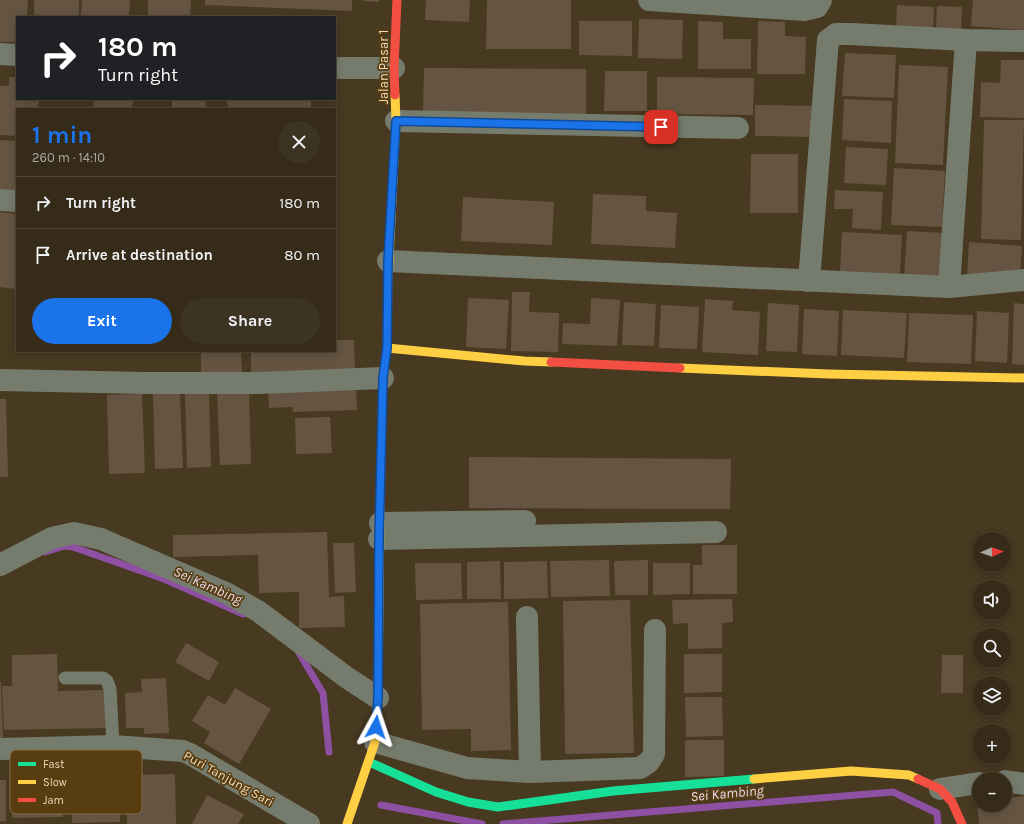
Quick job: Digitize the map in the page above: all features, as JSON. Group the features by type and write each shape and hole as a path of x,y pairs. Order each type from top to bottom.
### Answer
{"street":[{"name":"Jalan Pasar 1","path":"347,824 372,752 378,698 383,378 387,348 388,261 396,121 394,68 397,0"},
{"path":"649,0 804,10 817,7 821,0"},
{"path":"809,281 828,40 836,34 851,34 966,40 1024,41"},
{"path":"949,287 966,40"},
{"path":"0,54 16,55"},
{"path":"336,68 394,68"},
{"path":"396,121 738,128"},
{"path":"0,200 16,201"},
{"path":"388,261 949,287 1024,280"},
{"path":"387,348 524,361 828,374 1024,378"},
{"path":"0,380 145,383 260,383 383,378"},
{"path":"380,531 716,526"},
{"path":"0,565 52,538 74,533 101,539 226,593 258,611 346,677 378,698"},
{"path":"527,617 530,772"},
{"path":"372,752 467,768 530,772 640,768 649,762 654,754 655,630"},
{"name":"Puri Tanjung Sari","path":"0,749 113,746 183,751 309,824"},
{"path":"372,752 436,792 468,802 498,806 613,791 851,771 909,775 940,789 952,802 962,824"},
{"path":"1012,782 1024,784"},
{"path":"940,789 972,784"}],"lane":[{"path":"65,678 103,678 107,681 110,689 113,746"}],"building":[{"path":"0,0 28,0 27,16 16,16 16,42 0,42"},
{"path":"34,0 79,0 79,16 34,16"},
{"path":"82,0 130,0 129,16 81,16"},
{"path":"148,0 191,0 190,16 148,16"},
{"path":"205,0 352,0 352,11 205,5"},
{"path":"379,0 379,2 363,1"},
{"path":"426,0 470,0 469,22 425,20"},
{"path":"487,0 571,0 571,49 486,49"},
{"path":"973,0 1024,0 1024,30 971,26"},
{"path":"897,5 934,7 933,33 896,31"},
{"path":"937,6 962,7 961,32 936,31"},
{"path":"639,19 683,20 682,59 638,58"},
{"path":"579,21 632,21 632,56 579,55"},
{"path":"698,21 723,22 723,39 751,39 751,69 698,69"},
{"path":"758,21 785,22 785,36 806,37 805,74 757,74"},
{"path":"845,53 896,55 894,98 842,96"},
{"path":"1001,60 1024,60 1024,118 980,117 981,82 1000,83"},
{"path":"899,65 948,67 943,165 895,163"},
{"path":"424,68 586,69 586,114 423,113"},
{"path":"605,71 647,71 647,111 604,111"},
{"path":"9,77 16,77 16,100 39,100 38,108 16,108 16,136 0,135 0,86 9,86"},
{"path":"657,77 754,78 753,115 657,114"},
{"path":"844,99 892,101 891,143 842,140"},
{"path":"94,100 133,100 132,108 94,108"},
{"path":"172,100 206,100 206,108 172,108"},
{"path":"227,100 311,100 311,108 228,108"},
{"path":"755,105 815,106 815,137 755,136"},
{"path":"984,120 1024,120 1021,240 981,239"},
{"path":"0,140 16,141 16,194 0,193"},
{"path":"846,147 888,149 886,185 844,183"},
{"path":"751,154 798,154 798,213 750,213"},
{"path":"894,168 945,171 942,227 891,225"},
{"path":"835,190 883,192 881,230 852,228 853,209 834,209"},
{"path":"593,194 646,196 646,211 677,213 675,248 591,244"},
{"path":"463,197 554,202 552,245 461,241"},
{"path":"0,212 16,214 16,289 0,287"},
{"path":"907,231 944,233 942,277 904,276"},
{"path":"842,232 902,235 900,274 840,271"},
{"path":"969,242 1022,246 1020,279 967,275"},
{"path":"512,292 530,292 529,312 559,313 558,352 511,351"},
{"path":"468,298 509,300 506,349 466,347"},
{"path":"591,298 620,300 617,346 562,344 563,323 590,324"},
{"path":"705,299 733,301 732,310 760,312 758,355 702,352"},
{"path":"624,302 656,304 654,346 622,345"},
{"path":"768,303 799,305 797,352 766,351"},
{"path":"1014,303 1024,304 1024,365 1012,364"},
{"path":"661,305 699,307 697,349 659,348"},
{"path":"804,309 839,311 837,356 802,354"},
{"path":"843,310 907,313 904,358 841,355"},
{"path":"977,311 1009,313 1007,363 975,361"},
{"path":"909,313 973,315 971,364 907,362"},
{"path":"336,340 354,340 355,374 251,376 251,352 336,352"},
{"path":"201,352 241,352 242,373 201,374"},
{"path":"356,384 357,410 293,412 293,407 269,408 268,387"},
{"path":"249,391 251,464 220,465 217,392"},
{"path":"180,393 183,468 155,469 153,394"},
{"path":"209,393 211,467 187,468 185,394"},
{"path":"142,394 145,473 109,474 107,395"},
{"path":"0,399 6,399 8,477 0,477"},
{"path":"330,417 332,453 296,454 295,418"},
{"path":"469,457 731,459 730,509 469,508"},
{"path":"327,532 329,597 344,596 345,627 299,628 299,592 259,593 258,555 173,557 173,535"},
{"path":"333,543 354,543 356,592 335,593"},
{"path":"702,545 737,545 737,594 693,594 693,565 702,565"},
{"path":"609,560 610,596 551,597 550,561"},
{"path":"648,560 648,595 615,595 614,561"},
{"path":"500,561 501,599 467,599 467,562"},
{"path":"547,561 548,598 504,599 504,562"},
{"path":"415,563 461,563 462,599 416,600"},
{"path":"653,563 690,563 690,594 653,595"},
{"path":"732,599 733,622 722,623 722,648 688,649 688,623 673,624 672,600"},
{"path":"630,600 634,753 565,754 563,601"},
{"path":"508,602 511,750 471,751 471,729 422,730 420,604"},
{"path":"186,643 219,662 209,681 175,662"},
{"path":"57,654 58,691 105,690 106,728 4,730 2,686 12,686 12,655"},
{"path":"684,654 722,654 722,692 684,693"},
{"path":"942,655 963,655 963,693 941,693"},
{"path":"166,678 169,733 144,734 144,728 126,728 125,693 142,692 141,679"},
{"path":"1,682 3,741 0,741"},
{"path":"235,688 271,709 239,764 204,743 210,732 192,721 208,695 225,705"},
{"path":"685,697 722,697 723,736 686,737"},
{"path":"685,740 724,740 724,776 685,777"},
{"path":"175,774 176,824 127,824 127,814 142,814 142,775"},
{"path":"0,780 6,780 6,821 0,822"},
{"path":"207,795 244,814 238,824 192,824"},
{"path":"1024,796 1024,824 979,824 978,812 1012,812 1012,798"},
{"path":"12,814 63,814 63,817 12,818"},
{"path":"72,814 120,814 120,822 72,823"}],"waterway":[{"name":"Sei Kambing","path":"45,552 64,546 73,547 164,579 243,614"},
{"name":"Sei Kambing","path":"298,651 323,693 329,752"},
{"name":"Sei Kambing","path":"503,824 893,792 937,813 938,824"},
{"name":"Sei Kambing","path":"381,805 482,824"}],"traffic: fast":[{"path":"369,762 436,792 468,802 498,807 613,791 754,779"}],"traffic: slow":[{"path":"388,278 396,121 395,95"},
{"path":"387,348 524,361 551,362"},
{"path":"680,368 828,374 1024,378"},
{"path":"347,824 375,742 378,698 380,505"},
{"path":"754,779 851,771 909,775 918,779"}],"traffic: jam":[{"path":"395,95 394,68 397,0"},
{"path":"380,505 383,378 387,348 388,278"},
{"path":"551,362 680,368"},
{"path":"918,779 940,789 952,802 962,824"}],"route":[{"path":"376,727 378,698 379,538 383,378 387,348 388,261 396,121 661,127"}]}
